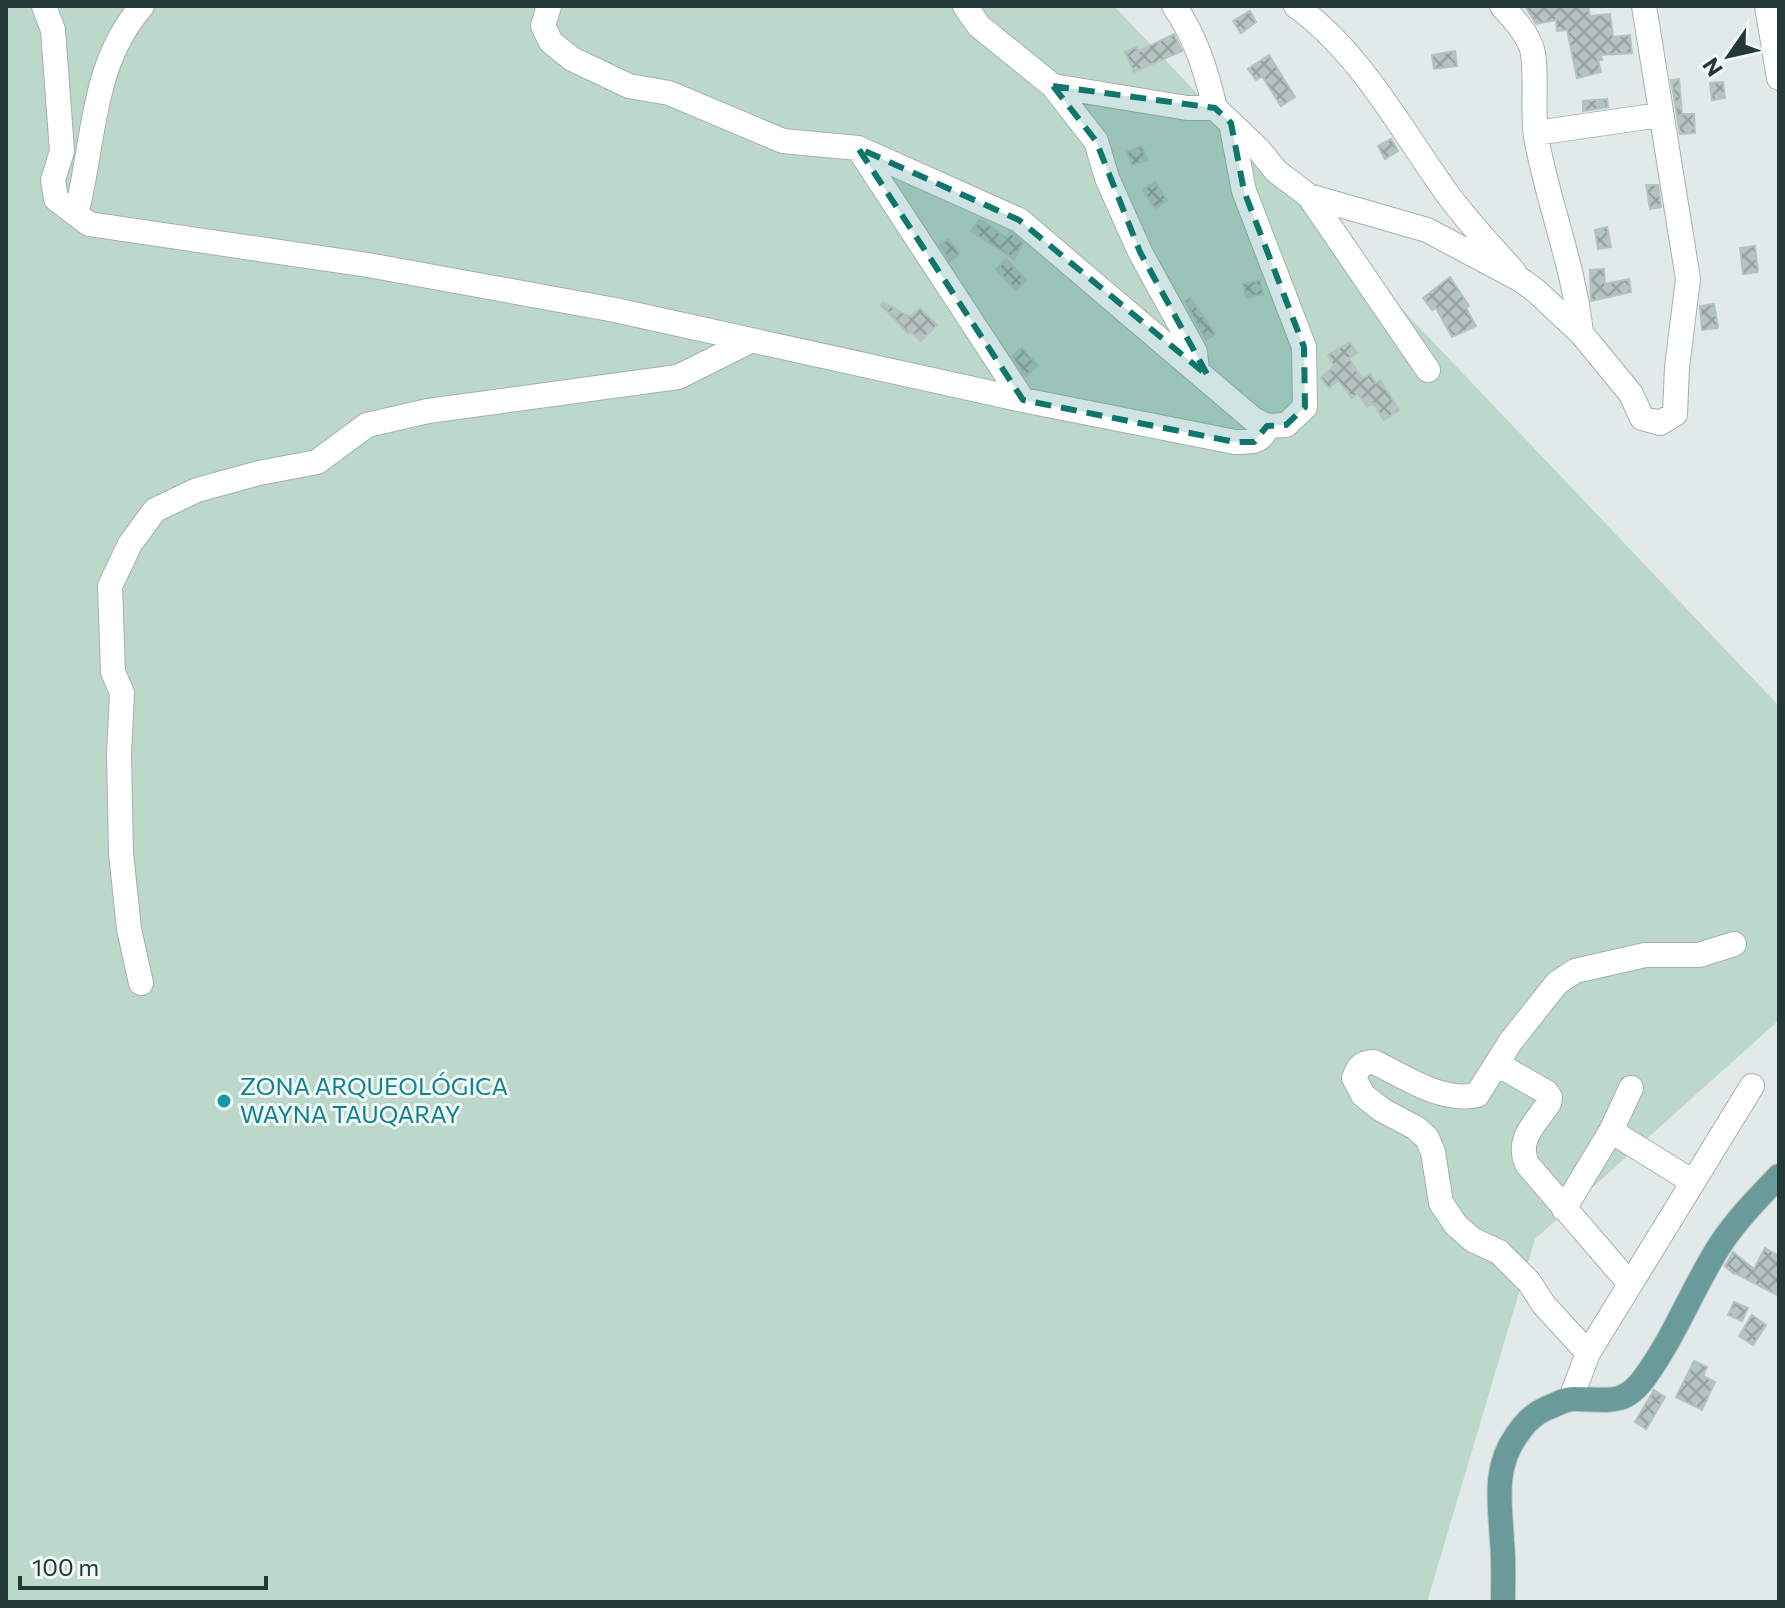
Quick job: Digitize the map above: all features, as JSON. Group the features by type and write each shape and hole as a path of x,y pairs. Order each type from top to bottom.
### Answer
{"main road":[{"path":"1503,1602 1498,1495 1502,1462 1527,1421 1539,1412 1571,1398 1610,1402 1630,1394 1645,1378 1661,1352 1720,1245 1745,1209 1779,1176"}],"street":[{"path":"44,6 53,30 62,151 53,180 56,199 82,221 103,228 368,265 615,310 1023,400 1235,442 1254,442 1264,435 1267,426"},
{"path":"76,214 83,190 92,121 107,63 142,6"},
{"path":"549,6 543,26 551,42 572,59 629,86 669,93 783,141 858,148 1019,220 1253,419 1267,426 1286,425 1305,407 1304,347 1244,191 1223,115 1204,62 1186,23 1174,6"},
{"path":"965,6 979,26 1053,86 1096,141 1107,178 1140,252 1195,352 1197,371"},
{"path":"1296,6 1321,24 1370,83 1449,196 1521,280"},
{"path":"1502,6 1532,48 1536,133 1578,306 1581,333"},
{"path":"1309,196 1427,230 1521,280 1581,333 1631,394 1642,418 1660,423 1675,414 1677,367 1688,279 1644,6"},
{"path":"1767,6 1779,78"},
{"path":"1053,86 1223,115 1276,171 1309,196 1428,370"},
{"path":"1536,133 1660,115"},
{"path":"858,148 1023,400"},
{"path":"141,983 129,929 121,853 119,754 122,693 113,672 110,586 130,544 155,510 197,490 259,473 317,462 367,425 428,411 678,377 752,340"},
{"path":"1588,1353 1544,1305 1529,1282 1499,1252 1473,1240 1456,1225 1441,1203 1433,1152 1427,1138 1363,1095 1354,1078 1357,1068 1365,1062 1374,1062 1447,1096 1464,1098 1477,1095 1511,1041 1557,983 1575,971 1645,955 1699,955 1734,944"},
{"path":"1497,1064 1550,1097 1523,1142 1522,1152 1535,1174 1630,1284"},
{"path":"1571,1398 1588,1353 1752,1086"},
{"path":"1564,1209 1611,1131 1631,1088"},
{"path":"1611,1131 1693,1182"}],"highlighted area":[{"path":"1053,86 1215,108 1231,123 1244,191 1304,347 1305,407 1286,425 1267,426 1254,442 1235,442 1023,400 858,148 1019,220 1208,376 1140,252 1096,141"}],"green space":[{"path":"6,6 1114,6 1779,706 1779,1020 1535,1239 1427,1602 6,1602"}],"building":[{"path":"1525,6 1588,6 1590,16 1610,14 1613,37 1630,35 1632,53 1601,55 1602,60 1598,60 1601,72 1577,78 1567,30 1557,31 1556,20 1536,24"},
{"path":"1250,11 1256,22 1241,33 1233,21"},
{"path":"1174,34 1182,51 1134,72 1125,52 1136,47 1139,51"},
{"path":"1455,51 1457,66 1434,69 1432,55"},
{"path":"1269,55 1295,97 1281,106 1262,76 1256,80 1248,69"},
{"path":"1679,79 1682,114 1694,114 1695,133 1680,134 1671,80"},
{"path":"1723,82 1725,98 1712,100 1710,83"},
{"path":"1607,99 1608,107 1583,111 1583,101"},
{"path":"1391,139 1398,151 1385,159 1378,146"},
{"path":"1141,146 1148,160 1132,165 1127,152"},
{"path":"1155,182 1167,200 1155,208 1143,190"},
{"path":"1646,185 1658,185 1661,207 1650,209"},
{"path":"980,219 1007,238 1010,232 1023,243 1014,259 971,231"},
{"path":"1607,227 1611,247 1598,249 1595,230"},
{"path":"948,239 959,254 950,261 940,245"},
{"path":"1755,246 1758,272 1743,274 1740,248"},
{"path":"1006,259 1026,280 1016,290 996,269"},
{"path":"1604,269 1605,284 1629,279 1631,292 1591,301 1590,270"},
{"path":"1450,277 1469,306 1466,308 1476,326 1452,337 1436,308 1432,310 1423,298"},
{"path":"1260,280 1263,294 1247,298 1243,284"},
{"path":"1190,298 1215,334 1206,340 1185,301"},
{"path":"883,302 910,317 920,308 937,325 921,341 910,331 908,333 881,305"},
{"path":"1714,304 1718,328 1702,330 1700,306"},
{"path":"1350,342 1357,353 1349,358 1362,379 1370,374 1376,383 1380,380 1399,410 1384,420 1373,403 1367,407 1358,393 1352,398 1338,380 1329,388 1321,378 1334,366 1328,355"},
{"path":"1022,348 1038,366 1025,376 1012,356"},
{"path":"1765,1248 1779,1256 1779,1296 1734,1274 1725,1266 1733,1252 1754,1269"},
{"path":"1734,1302 1748,1308 1742,1321 1728,1315"},
{"path":"1752,1315 1766,1325 1753,1345 1739,1336"},
{"path":"1694,1361 1707,1367 1703,1376 1715,1382 1702,1410 1676,1397"},
{"path":"1654,1390 1665,1397 1646,1429 1635,1422"}],"place":[{"name":"ZONA ARQUEOLÓGICA WAYNA TAUQARAY","path":"224,1101"}]}
